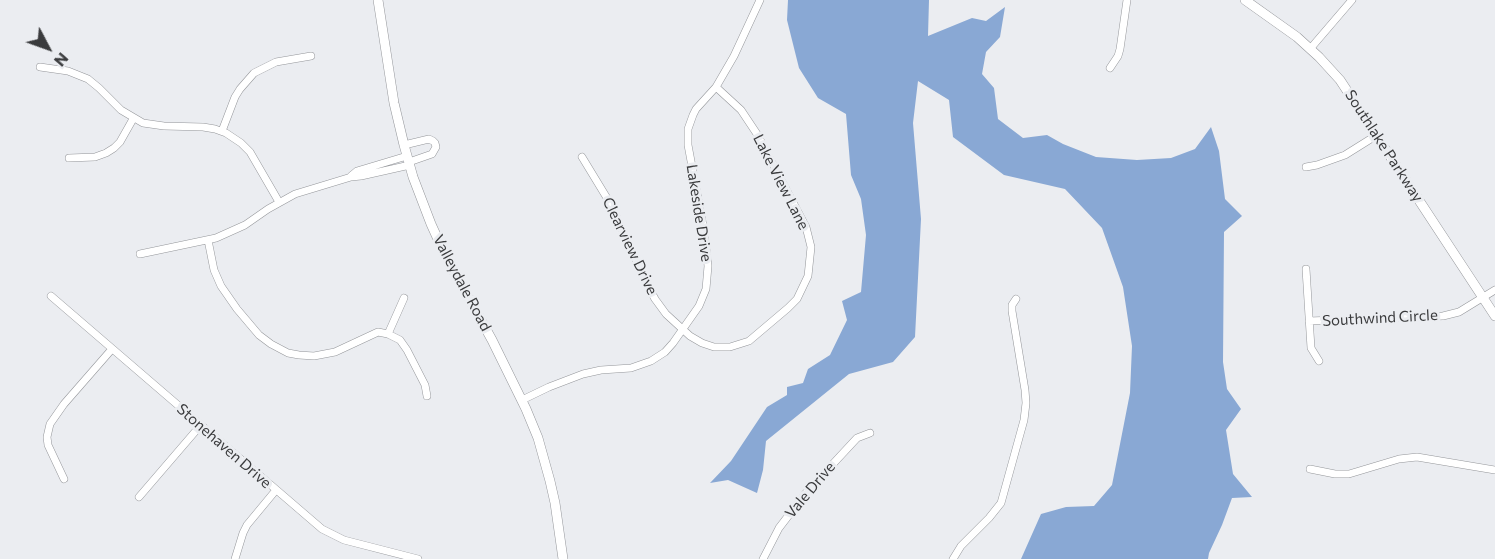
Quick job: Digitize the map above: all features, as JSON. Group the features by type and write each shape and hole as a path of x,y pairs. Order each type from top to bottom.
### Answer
{"main road":[{"name":"Valleydale Road","path":"378,0 394,103 404,146 431,224 492,340 538,438 555,503 563,559"},
{"name":"Southlake Parkway","path":"1245,0 1310,49 1340,80 1495,316"}],"street":[{"name":"Lakeside Drive","path":"522,400 583,374 631,368 644,364 665,352 695,312 705,294 708,273 704,231 688,145 688,129 696,109 716,87 734,56 760,0"},
{"path":"1110,68 1120,49 1127,0"},
{"path":"1310,49 1352,0"},
{"path":"222,131 235,97 254,73 276,62 311,57"},
{"path":"40,67 68,71 88,79 121,110 143,123 203,127 222,131 241,143 250,152 279,202"},
{"name":"Lake View Lane","path":"683,330 696,340 714,347 742,344 763,330 796,299 810,268 810,241 793,201 749,121 716,87"},
{"path":"69,158 95,157 106,153 120,142 134,118"},
{"path":"1306,167 1345,155 1377,135"},
{"path":"140,254 216,238 245,225 295,194 432,154 436,147 435,143 429,139 404,146"},
{"name":"Clearview Drive","path":"582,157 610,203 655,299 666,314 683,330"},
{"path":"208,240 214,270 225,292 259,334 276,348 299,355 314,356 335,352 378,333 388,334 400,340 407,350 427,389 427,396"},
{"name":"Southwind Circle","path":"1306,269 1311,348 1318,361"},
{"name":"Southwind Circle","path":"1309,321 1443,316 1459,312 1495,290"},
{"name":"Stonehaven Drive","path":"51,296 316,525 344,540 418,559"},
{"path":"388,334 404,298"},
{"path":"953,559 961,546 989,518 1000,503 1024,420 1025,390 1012,311 1012,305 1016,299"},
{"path":"64,479 48,445 50,424 63,404 112,349"},
{"path":"139,497 200,426"},
{"name":"Vale Drive","path":"763,559 779,528 805,494 857,438 870,433"},
{"path":"1310,469 1349,474 1399,459 1417,457 1495,470"},
{"path":"235,559 247,525 276,490"}],"water":[{"path":"788,0 929,0 928,36 972,18 986,21 1005,7 1000,37 986,52 982,74 994,88 998,119 1023,138 1047,135 1096,157 1137,160 1171,158 1195,149 1211,127 1219,151 1225,199 1242,216 1224,232 1223,362 1227,389 1241,409 1226,430 1233,474 1252,497 1232,498 1208,559 1021,559 1041,514 1066,507 1094,506 1112,485 1130,393 1132,346 1123,287 1102,228 1065,189 1004,175 953,137 949,100 918,81 913,123 921,219 915,337 893,362 849,374 766,441 763,470 757,493 728,480 710,483 731,461 767,407 787,395 787,387 803,383 808,369 830,355 847,320 842,301 861,292 866,235 861,199 851,175 846,114 818,98 799,68 787,20"}]}
